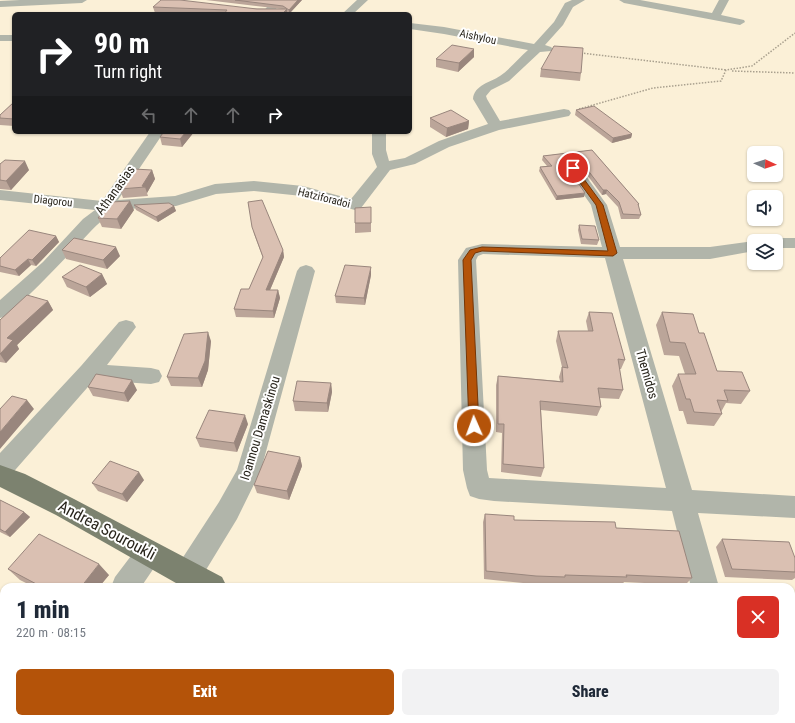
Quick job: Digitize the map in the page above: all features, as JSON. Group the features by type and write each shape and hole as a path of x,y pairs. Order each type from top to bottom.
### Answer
{"main road":[{"name":"Andrea Souroukli","path":"0,476 16,482 205,583"}],"street":[{"path":"0,4 43,1 82,5 94,0"},
{"path":"264,12 278,0"},
{"path":"349,12 363,0"},
{"path":"496,126 480,99 480,94 487,88 505,78 542,49 569,5 580,0"},
{"path":"624,0 740,22"},
{"path":"715,17 724,0"},
{"name":"Aishylou","path":"412,26 453,31 542,49"},
{"path":"0,38 12,38"},
{"path":"379,134 380,161 385,167 410,161 444,144 496,126 564,113"},
{"name":"Athanasias","path":"0,311 8,294 60,255 88,224 100,215 156,134"},
{"name":"Hatziforadoi","path":"106,206 176,201 215,190 249,186 303,191 355,205 385,167"},
{"name":"Themidos","path":"573,168 599,205 704,583"},
{"name":"Diagorou","path":"0,195 106,206"},
{"path":"783,243 795,243"},
{"path":"747,247 710,253 613,253 482,249 472,252 467,260 475,470 479,488 494,490 795,507"},
{"name":"Ioannou Damaskinou","path":"188,574 227,514 239,493 249,470 306,270"},
{"path":"0,470 89,372 126,327"},
{"path":"89,372 151,376"},
{"path":"128,583 149,553"}],"path":[{"path":"726,70 752,66 795,33"},
{"path":"542,49 726,70 795,73"},
{"path":"564,113 653,88 721,81 726,70"}],"building":[{"path":"161,0 180,0 257,9 287,9 284,12 226,12 227,10 153,7"},
{"path":"235,0 298,0 289,10 283,6"},
{"path":"452,45 474,49 459,63 436,59"},
{"path":"554,46 583,48 581,73 541,69"},
{"path":"12,104 12,119 0,118 0,115"},
{"path":"594,106 632,134 613,138 576,110"},
{"path":"451,110 469,121 447,128 430,118"},
{"path":"162,134 184,134 180,139 160,137"},
{"path":"592,150 639,204 641,215 623,214 619,202 607,190 603,190 580,160 575,157 568,159 565,164 585,193 557,196 540,167 552,166 543,156"},
{"path":"5,160 25,161 6,181 0,180 0,164"},
{"path":"134,169 152,170 142,186 145,187 120,189"},
{"path":"262,200 283,250 266,290 278,290 273,311 234,309 241,289 249,289 263,257 252,227 248,202"},
{"path":"130,201 117,219 98,218 110,202"},
{"path":"169,203 174,206 156,217 134,205"},
{"path":"371,207 371,223 355,223 355,208"},
{"path":"579,225 595,226 599,240 582,239"},
{"path":"29,230 56,236 32,260 28,259 15,270 0,266 0,258"},
{"path":"74,238 116,247 103,260 62,250"},
{"path":"80,265 102,274 86,287 62,277"},
{"path":"345,265 371,267 364,298 335,296"},
{"path":"27,295 48,301 7,338 13,340 0,354 0,320"},
{"path":"589,312 612,313 625,360 618,359 623,390 598,388 601,407 540,401 544,468 503,464 504,424 498,424 498,376 563,382 562,367 568,368 558,331 593,331"},
{"path":"662,312 693,314 699,333 704,333 717,371 742,372 750,391 724,390 728,401 717,400 722,414 694,412 690,399 686,399 678,374 696,374 685,343 670,342"},
{"path":"208,332 205,361 198,378 167,377 184,334"},
{"path":"96,374 132,380 124,393 88,387"},
{"path":"297,381 331,383 327,403 293,401"},
{"path":"12,396 27,400 0,432 0,409"},
{"path":"209,410 245,415 234,443 196,438"},
{"path":"268,451 300,457 287,491 254,485"},
{"path":"110,461 139,472 122,494 92,483"},
{"path":"0,500 24,512 5,532 0,529"},
{"path":"485,514 514,516 514,520 615,522 616,528 679,531 692,578 626,575 627,577 565,575 565,577 486,571"},
{"path":"39,534 99,564 84,583 34,583 8,569"},
{"path":"722,539 789,542 795,558 795,572 732,569"}],"route":[{"path":"474,426 467,260 472,252 482,249 613,253 599,205 573,168"}]}
